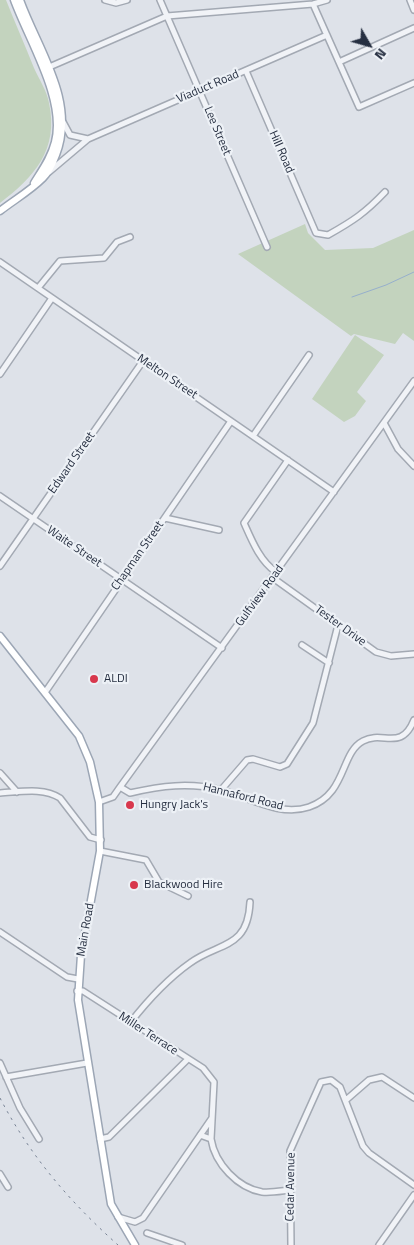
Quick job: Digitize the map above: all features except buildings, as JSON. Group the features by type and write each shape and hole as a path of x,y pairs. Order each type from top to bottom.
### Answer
{"main road":[{"path":"0,211 43,178 49,170 60,143 63,122 60,99 14,0"},
{"path":"20,0 45,69 58,124 49,160 30,188"},
{"name":"Main Road","path":"0,636 46,691 79,736 90,762 99,802 100,851 77,991 111,1204 135,1245"}],"street":[{"path":"105,0 116,3 127,0"},
{"name":"Lee Street","path":"160,0 267,247"},
{"path":"45,69 167,16 313,4 327,0"},
{"path":"410,0 414,10"},
{"path":"313,4 359,107 414,83"},
{"path":"339,62 414,28"},
{"name":"Viaduct Road","path":"43,178 75,148 88,139 327,35"},
{"name":"Hill Road","path":"246,71 316,233 328,235 366,213 385,192"},
{"path":"63,122 70,135 88,139"},
{"path":"38,288 60,261 104,258 117,242 130,237"},
{"name":"Melton Street","path":"0,262 334,492"},
{"path":"0,374 52,298"},
{"path":"253,436 309,355"},
{"name":"Edward Street","path":"0,566 144,360"},
{"name":"Gulfview Road","path":"99,802 113,797 414,383"},
{"name":"Chapman Street","path":"46,691 232,421"},
{"path":"384,422 398,449 414,466"},
{"path":"276,572 268,566 253,544 244,523 288,460"},
{"name":"Waite Street","path":"0,496 222,648"},
{"path":"165,518 219,530"},
{"name":"Tester Drive","path":"272,578 376,652 392,656 414,654"},
{"path":"221,790 246,760 253,759 280,767 286,764 313,723 338,625"},
{"path":"302,645 329,663"},
{"name":"Hannaford Road","path":"120,787 130,793 175,785 192,785 221,790 279,808 309,807 322,800 338,783 350,755 363,741 374,738 396,739 407,732 414,720"},
{"path":"0,773 17,792"},
{"path":"0,793 44,791 55,795 60,798 90,837 101,840"},
{"path":"100,851 146,860 159,882 188,896"},
{"path":"130,1023 166,981 192,961 227,947 234,941 248,920 250,902"},
{"path":"0,932 67,977 78,978"},
{"name":"Miller Terrace","path":"77,991 83,991 130,1023 203,1068 214,1082 213,1117"},
{"path":"100,1139 109,1137 188,1059"},
{"path":"0,1063 27,1121 39,1139"},
{"path":"6,1077 87,1063"},
{"path":"414,1098 382,1078 369,1080 346,1100 363,1146 369,1153 414,1185"},
{"name":"Cedar Avenue","path":"291,1245 290,1190 292,1146 316,1088 326,1079 336,1082 346,1100"},
{"path":"213,1117 211,1139 226,1171 246,1186 263,1192 290,1190"},
{"path":"117,1217 135,1222 143,1218 213,1117"},
{"path":"200,1135 211,1139"},
{"path":"0,1174 8,1187"},
{"path":"379,1245 414,1195"},
{"path":"147,1233 182,1245"}],"green space":[{"path":"0,0 6,0 45,90 51,120 47,148 41,161 23,183 0,203"},
{"path":"305,224 308,233 325,250 373,248 414,230 414,341 403,333 395,344 354,334 351,336 238,254"},
{"path":"355,335 384,355 357,392 366,401 355,416 344,422 312,399"}],"waterway":[{"path":"352,297 386,285 414,272"}],"railway":[{"path":"0,1098 24,1139 52,1177 67,1195 118,1245"}],"place":[{"name":"ALDI","path":"94,679"},
{"name":"Hungry Jack's","path":"130,805"},
{"name":"Blackwood Hire","path":"134,885"}]}
